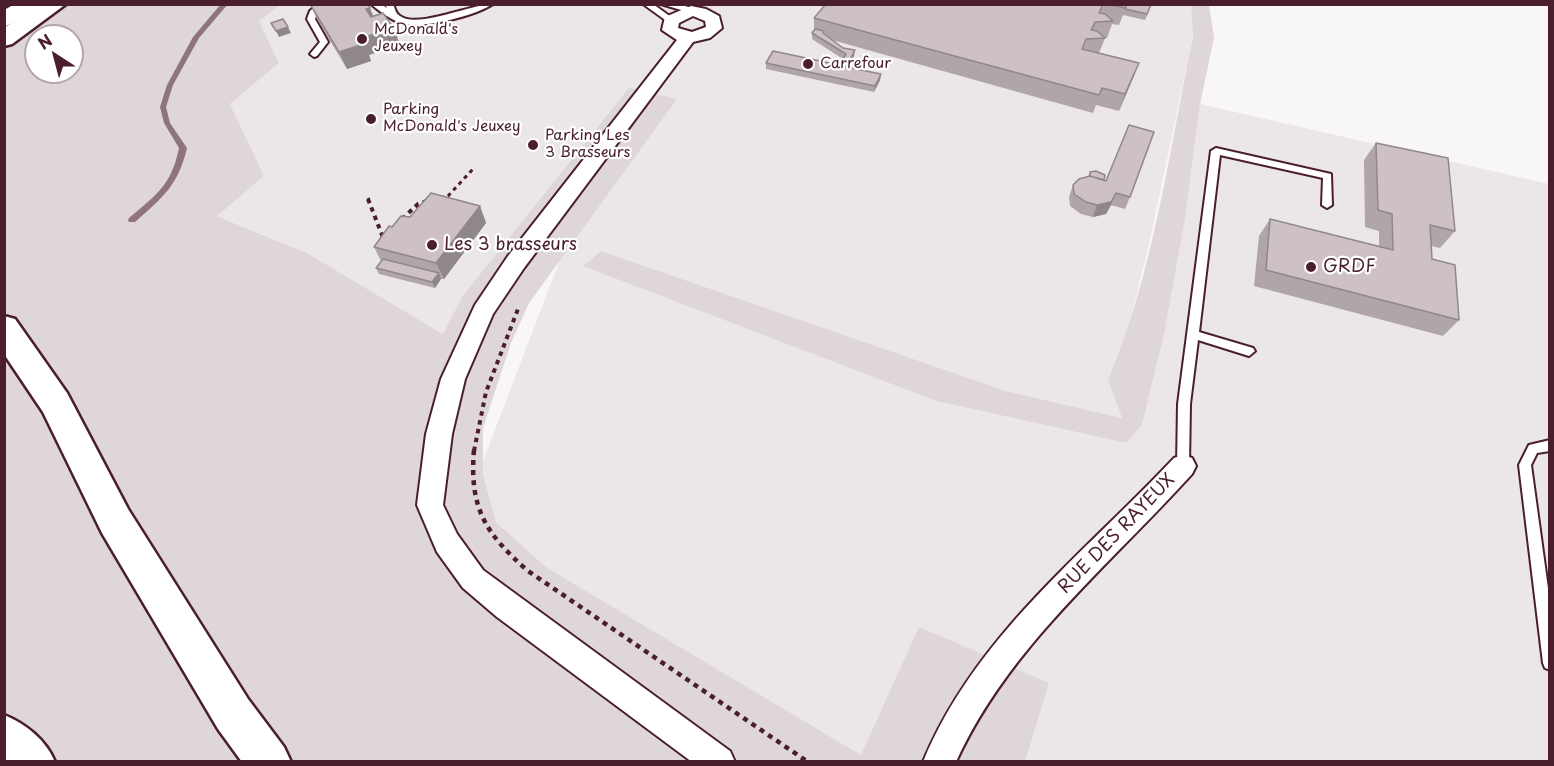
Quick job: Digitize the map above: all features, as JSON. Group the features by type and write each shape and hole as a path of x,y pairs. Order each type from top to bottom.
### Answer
{"main road":[{"path":"4,8 11,4"},
{"path":"4,20 32,4"},
{"path":"4,39 55,4"},
{"path":"4,328 55,403 115,521 233,714 269,762"},
{"path":"4,736 33,762"}],"street":[{"path":"674,20 710,32 715,24 708,15 691,12 674,20 483,311 453,379 440,434 430,505 447,543 473,579 507,607 719,762"},
{"name":"RUE DES RAYEUX","path":"939,762 951,731 1016,637 1146,509 1183,466"}],"lane":[{"path":"314,54 324,42 311,19 312,14 323,4"},
{"path":"375,4 402,21 419,21 464,14 489,4"},
{"path":"389,4 394,17"},
{"path":"647,4 674,20"},
{"name":"RUE DES RAYEUX","path":"1183,466 1184,404 1216,151 1328,176 1327,205"},
{"path":"1192,334 1249,351"},
{"path":"1550,446 1533,449 1525,465 1550,663"}],"path":[{"path":"397,225 418,204 448,196 473,169"},
{"path":"368,198 382,239 388,243"},
{"path":"382,239 390,232"},
{"path":"523,300 488,387 477,425 472,459 481,517 493,538 528,571 808,762"}],"shaded area":[{"path":"4,5 281,5 259,21 279,63 230,104 264,176 217,216 307,253 443,334 462,297 629,88 677,99 529,303 511,343 483,428 483,475 496,522 546,567 861,755 919,627 1049,683 1025,761 5,761"},
{"path":"281,5 1191,5 1193,36 1149,244 1126,337 1108,380 1122,418 1006,391 601,251 584,266 936,401 1126,443 1142,425 1164,335 1185,219 1200,104 1549,184 1549,761 871,761 546,567 496,522 474,485 561,257 677,99 462,297 443,334 307,253 216,215 264,176 230,104 279,63 259,21"},
{"path":"1191,5 1209,5 1214,38 1200,104 1185,219 1164,335 1142,425 1126,443 936,401 583,266 601,251 1006,391 1122,418 1108,380 1137,298 1159,211 1193,36"}],"building":[{"name":"McDonald's Jeuxey","path":"310,4 368,4 370,8 366,9 371,17 383,13 393,27 360,39 364,44 339,52"},
{"path":"826,4 1103,4 1099,13 1105,14 1113,21 1095,22 1091,30 1097,31 1105,38 1086,39 1082,49 1139,63 1125,94 1102,88 1099,95 814,18"},
{"path":"1109,4 1126,4 1125,8"},
{"path":"1127,4 1151,4 1147,14 1125,9"},
{"path":"283,19 288,27 276,31 271,23"},
{"path":"815,29 824,31 823,33 843,48 855,50 846,67 881,74 875,86 766,63 773,51 839,65 846,54 812,33"},
{"path":"1129,125 1154,132 1130,197 1116,193 1111,202 1097,205 1086,202 1074,194 1073,185 1079,179 1090,176 1106,181"},
{"path":"1376,143 1448,158 1455,231 1430,225 1432,259 1455,265 1459,320 1266,270 1270,219 1393,250 1392,214 1378,210"},
{"path":"1096,171 1105,175 1104,180 1090,176 1090,172"},
{"path":"431,193 480,206 436,263 374,247 389,226 392,227 401,216 410,217"},
{"path":"383,259 439,273 432,282 376,268"}],"waterway":[{"path":"132,220 166,189 176,172 183,148 167,123 163,107 170,85 196,37 225,4"}],"place":[{"name":"McDonald's Jeuxey","path":"362,39"},
{"name":"Carrefour","path":"808,64"},
{"name":"Parking McDonald's Jeuxey","path":"371,119"},
{"name":"Parking Les 3 Brasseurs","path":"533,145"},
{"name":"Les 3 brasseurs","path":"432,245"},
{"name":"GRDF","path":"1311,267"}]}
